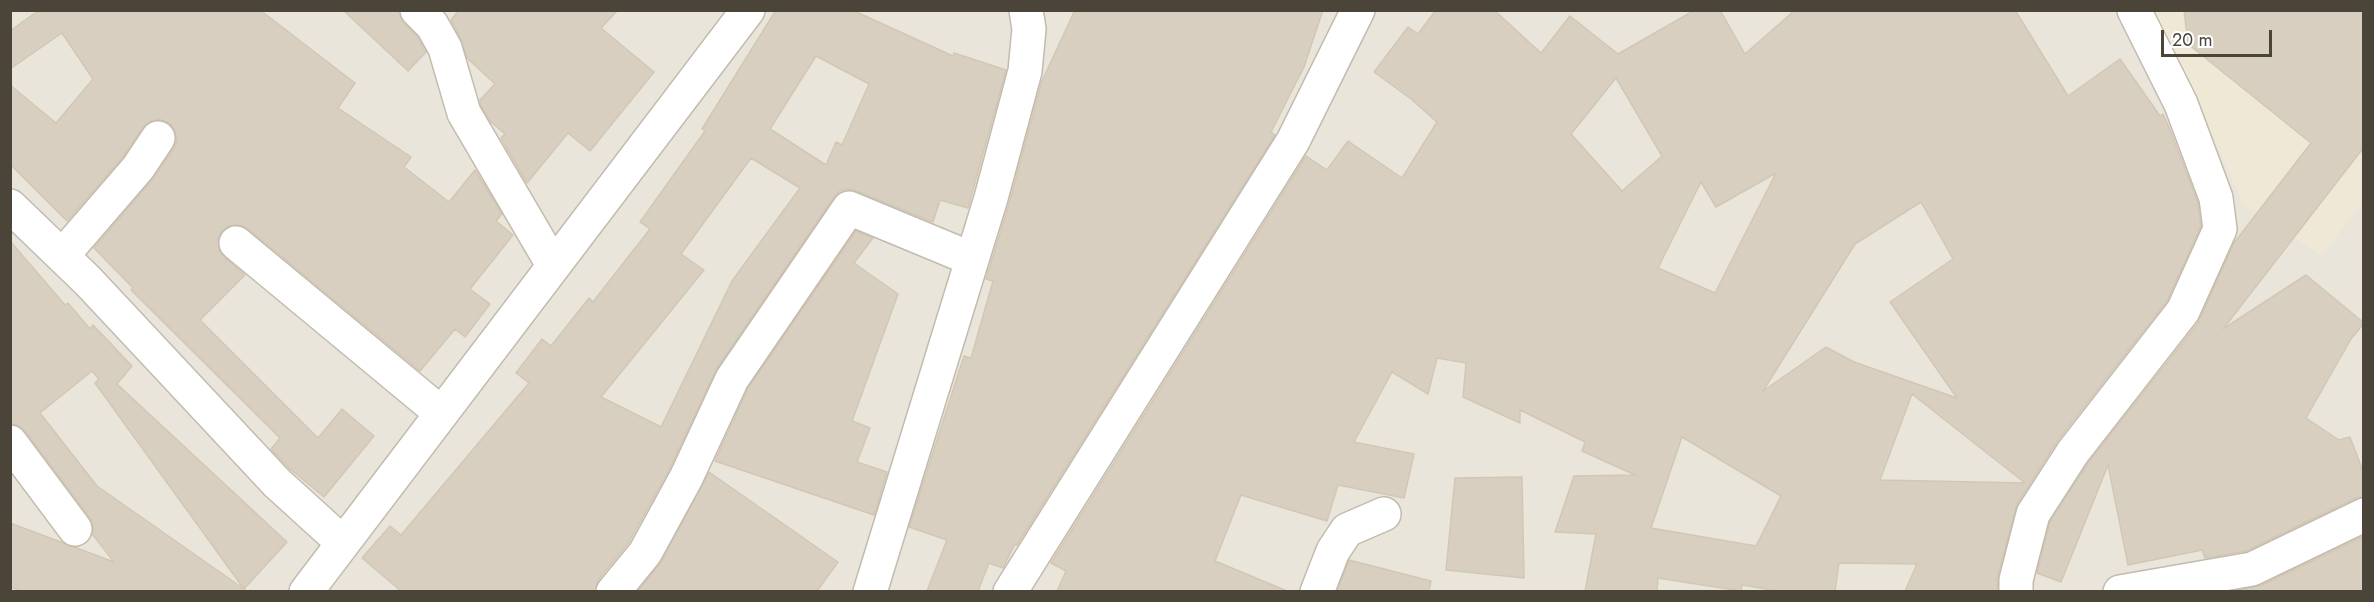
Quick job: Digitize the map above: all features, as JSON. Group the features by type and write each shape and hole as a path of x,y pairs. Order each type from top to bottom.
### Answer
{"street":[{"path":"417,10 432,25 445,48 464,113 553,265"},
{"path":"870,591 972,259 1025,71 1029,29 1026,10"},
{"path":"1010,591 1293,141 1358,10"},
{"path":"2016,591 2016,580 2033,514 2073,452 2183,310 2220,229 2216,198 2181,104 2134,10"},
{"path":"306,591 553,265 737,15"},
{"path":"62,256 138,168 158,138"},
{"path":"10,206 160,356 277,483 343,543"},
{"path":"613,591 645,553 686,478 732,379 849,208 972,259"},
{"path":"236,243 441,413"},
{"path":"10,442 75,529"},
{"path":"1317,591 1333,551 1347,530 1384,514"},
{"path":"2121,591 2252,569 2364,515"}],"shaded area":[{"path":"11,11 2363,11 2363,591 11,591"},
{"path":"2148,11 2363,11 2363,201 2322,256 2243,204 2226,165"}],"building":[{"path":"39,10 260,10 355,83 338,108 411,157 404,167 449,202 475,170 502,214 496,221 513,235 470,289 490,304 465,337 455,329 420,371 248,229 240,225 230,225 221,232 218,240 219,250 245,275 200,320 318,438 342,409 374,436 324,497 289,468 271,449 280,438 131,290 133,288 94,248 152,180 174,148 177,139 169,123 159,119 143,127 123,157 67,221 10,164 10,85 56,123 93,79 62,33 10,69 10,31"},
{"path":"343,10 399,10 403,23 417,36 426,52 408,71"},
{"path":"459,10 618,10 601,28 654,72 590,151 568,133 527,183 501,138 505,134 490,121 481,106 480,100 495,84 467,58 461,39 451,20"},
{"path":"776,10 852,10 953,56 954,53 1006,70 968,208 940,200 933,222 856,191 847,189 840,191 834,197 717,368 669,470 629,542 598,580 595,591 401,591 362,558 390,526 401,535 529,383 516,373 542,339 551,346 589,298 593,302 650,229 640,222 705,131 702,129","holes":["816,56 869,84 842,145 836,142 826,165 770,129","751,158 800,188 732,281 661,427 601,397 704,270 681,254"]},
{"path":"1075,10 1323,10 1304,67 1271,132 1275,135 1017,545 1015,544 1003,568 989,563 978,591 927,591 947,540 909,527 964,356 971,358 993,281 986,279 1042,81"},
{"path":"1436,10 1494,10 1541,53 1570,16 1618,54 1695,10 1720,10 1745,54 1795,10 2015,10 2068,96 2120,59 2160,116 2163,114 2198,203 2201,226 2167,301 2058,440 2017,504 1998,575 1997,591 1905,591 1917,564 1839,563 1835,591 1778,591 1742,585 1741,591 1658,578 1657,591 1585,591 1596,534 1555,532 1574,476 1635,475 1582,451 1585,442 1520,410 1520,423 1463,397 1466,363 1437,358 1428,394 1392,372 1354,442 1414,454 1404,498 1338,485 1327,521 1241,495 1215,561 1287,591 1057,591 1066,571 1051,563 1306,156 1327,170 1348,141 1402,178 1437,122 1411,99 1374,72 1408,27 1418,34","holes":["1616,78 1662,156 1622,191 1571,134","1776,173 1715,293 1658,268 1701,182 1716,207","1921,202 1953,259 1890,302 1957,398 1854,362 1826,347 1763,391 1855,244","1912,394 2025,483 1880,480","1682,437 1781,496 1756,546 1651,528"]},
{"path":"2184,10 2364,10 2364,147 2223,329 2306,275 2364,323 2351,339 2306,418 2339,440 2350,437 2364,474 2364,497 2356,498 2246,551 2205,558 2202,550 2128,565 2108,465 2061,582 2037,573 2050,522 2088,463 2198,323 2234,243 2311,143 2188,44"},
{"path":"856,231 873,238 854,263 898,294 852,421 870,428 857,462 887,472 874,515 715,461 748,388"},
{"path":"10,241 65,305 68,303 90,329 93,325 132,366 117,384 287,542 244,589 247,591 23,591 10,587 10,523 114,562 93,535 90,518 25,431 18,425 10,424","holes":["92,371 99,379 95,383 244,589 97,486 40,413"]},
{"path":"709,472 838,562 817,591 638,591 661,562"},
{"path":"1522,477 1524,578 1446,570 1455,478"},
{"path":"2364,536 2364,591 2232,591 2260,586"},
{"path":"1349,560 1431,581 1429,591 1337,591"}]}
